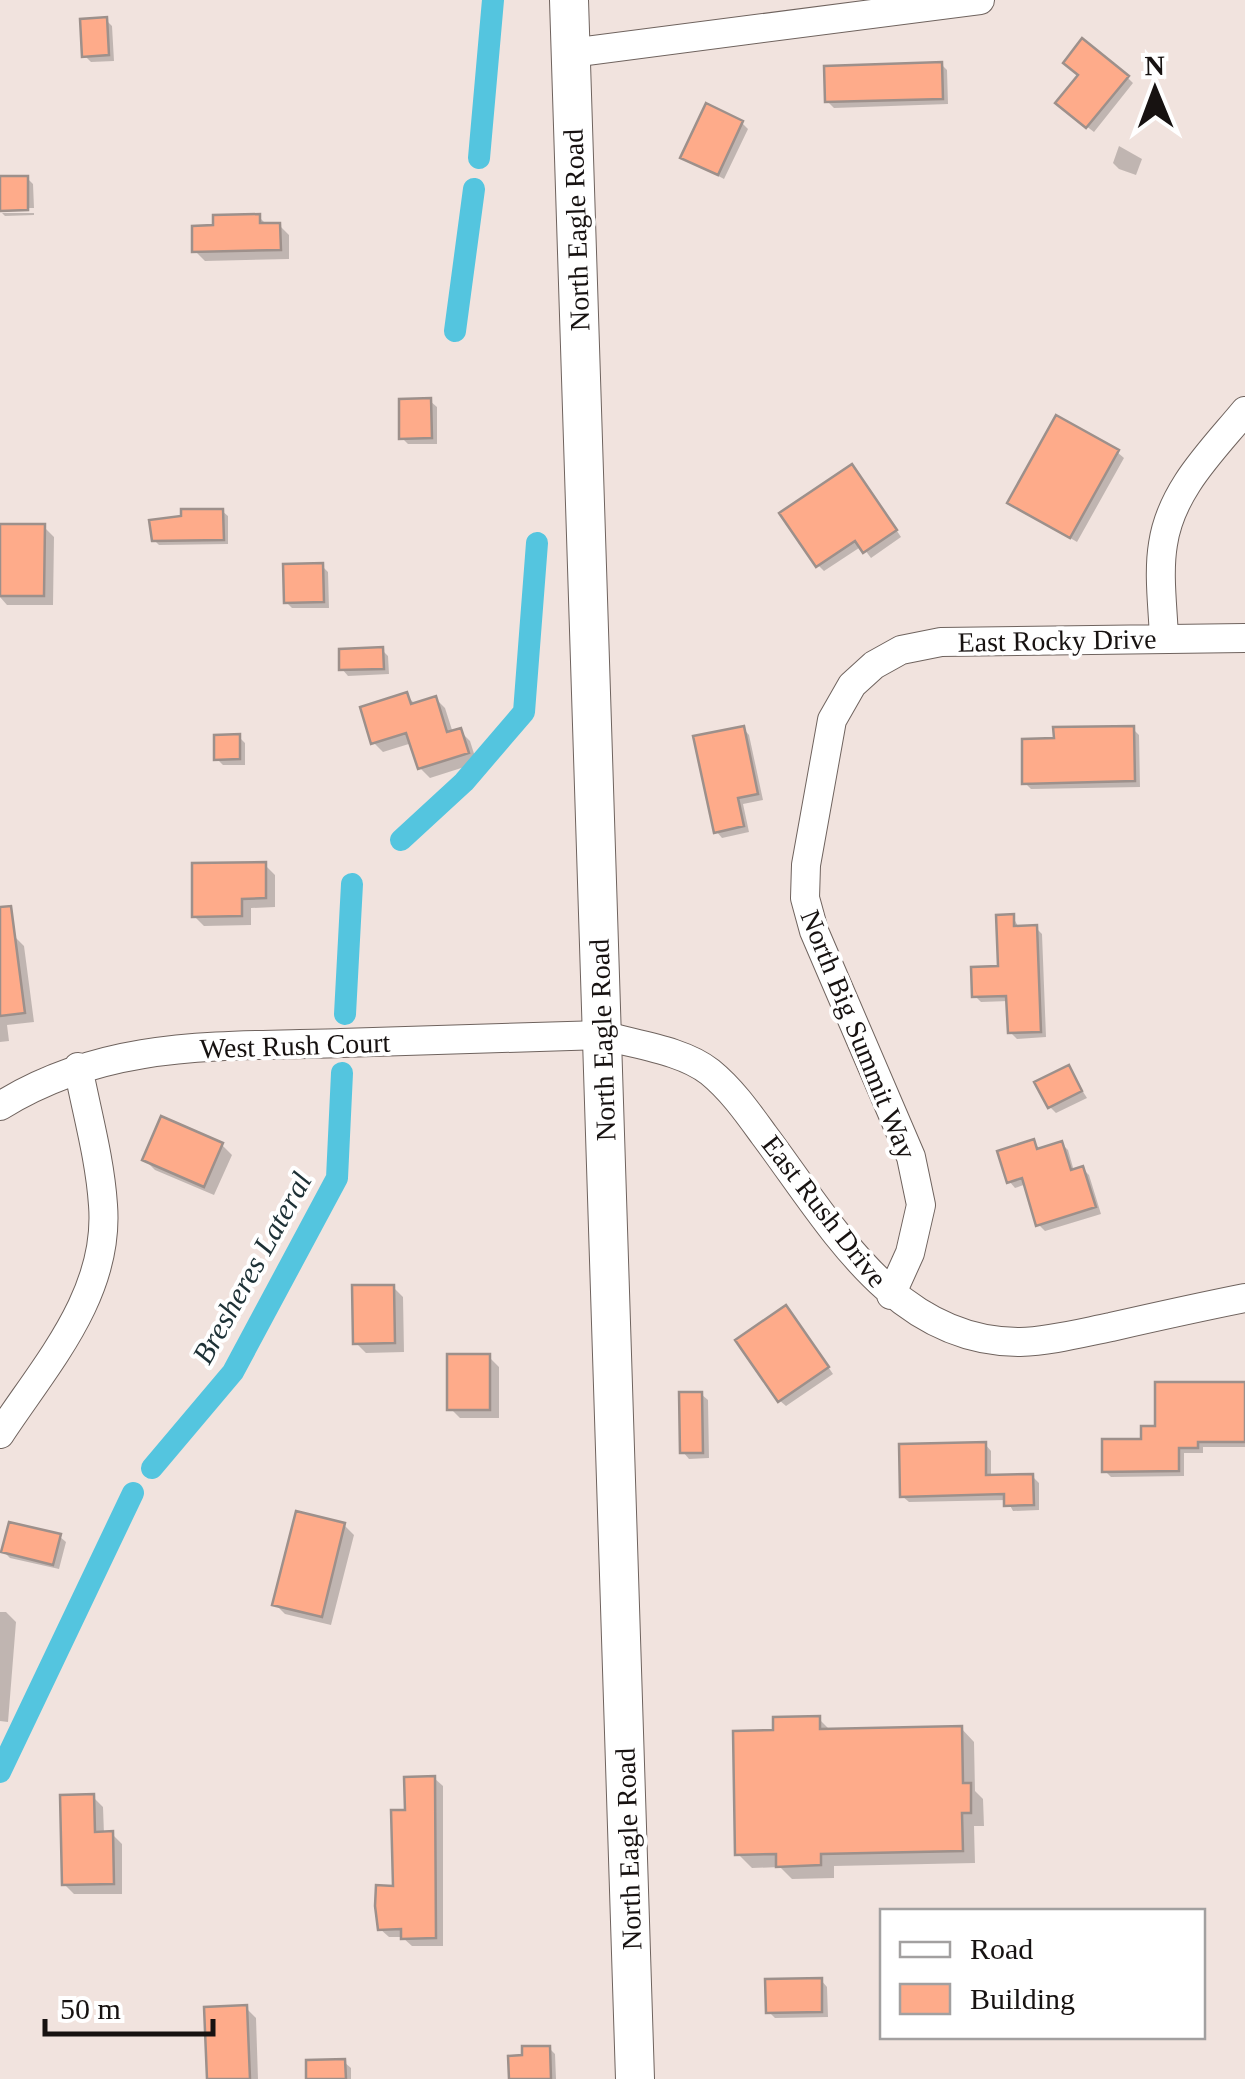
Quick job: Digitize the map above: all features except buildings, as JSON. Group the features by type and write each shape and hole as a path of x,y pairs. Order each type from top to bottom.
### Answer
{"main road":[{"name":"North Eagle Road","path":"569,0 635,2079"}],"street":[{"path":"571,53 980,0"},
{"path":"1164,638 1162,546 1170,513 1185,484 1245,411"},
{"name":"East Rocky Drive","path":"874,664 901,650 941,642 1245,638"},
{"name":"North Big Summit Way","path":"874,664 852,685 832,720 806,864 805,898 814,931 911,1157 921,1205 910,1252 891,1294"},
{"name":"West Rush Court","path":"0,1106 78,1068 130,1054 181,1048 602,1035"},
{"name":"East Rush Drive","path":"602,1035 670,1054 707,1070 736,1097 858,1260 891,1294 929,1320 973,1336 1019,1342 1065,1337 1245,1298"},
{"path":"0,1434 80,1312 100,1260 103,1207 78,1068"}],"waterway":[{"name":"Bresheres Lateral","path":"479,158 493,0"},
{"name":"Bresheres Lateral","path":"455,331 474,189"},
{"name":"Bresheres Lateral","path":"401,840 464,782 524,712 537,543"},
{"name":"Bresheres Lateral","path":"345,1014 352,884"},
{"name":"Bresheres Lateral","path":"152,1468 233,1372 337,1178 342,1073"},
{"name":"Bresheres Lateral","path":"0,1772 133,1493"}]}
